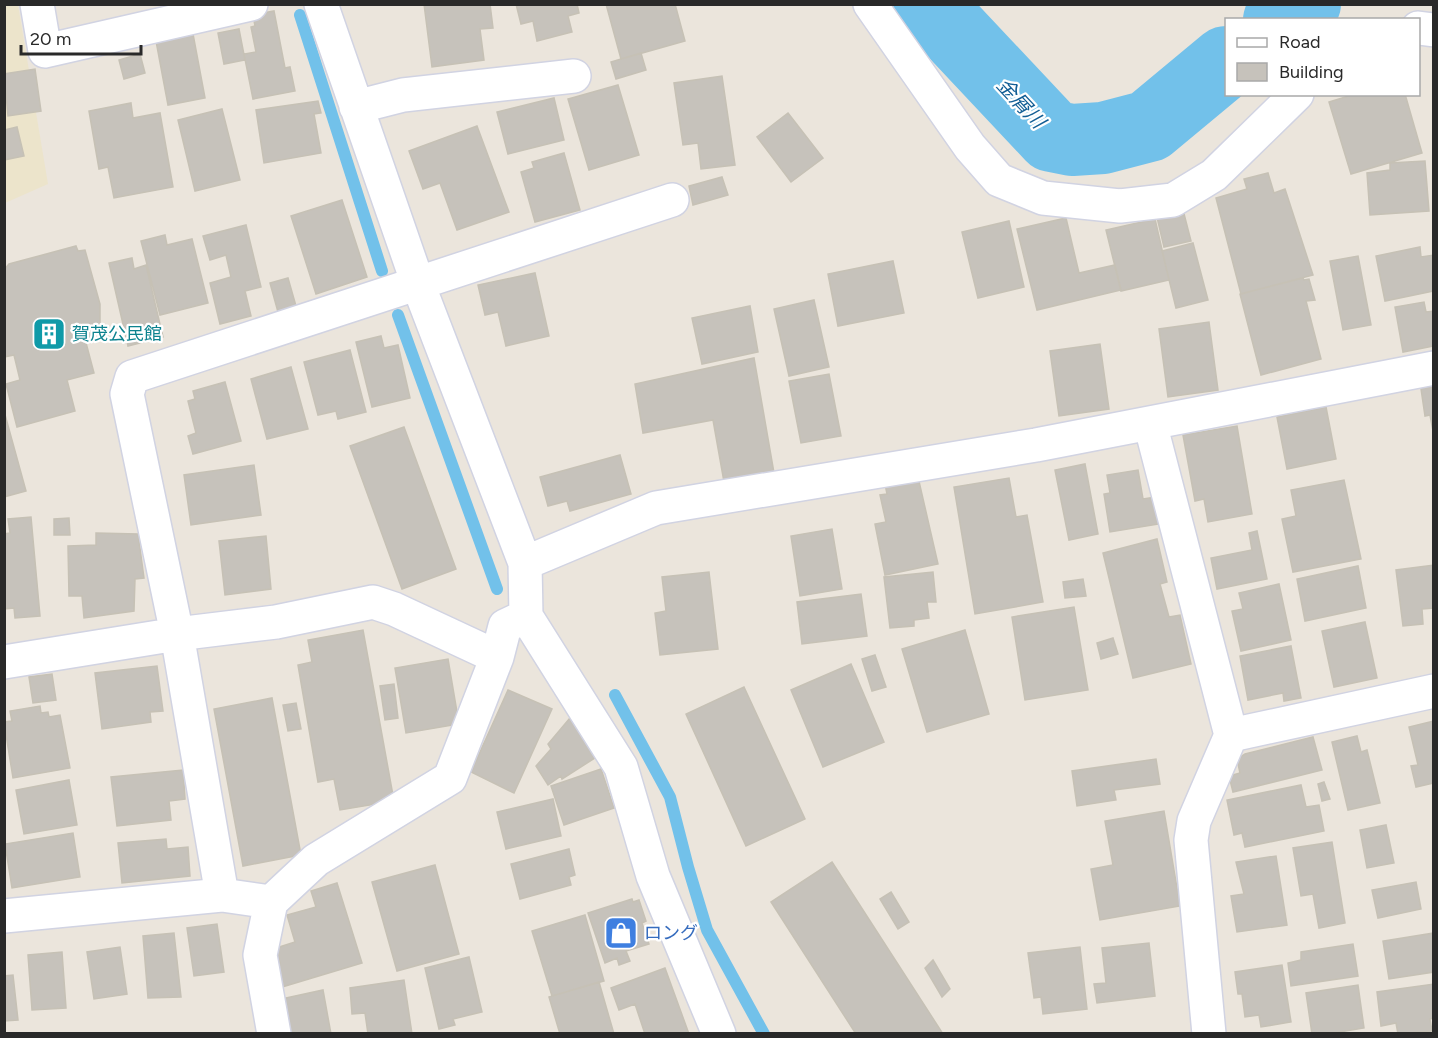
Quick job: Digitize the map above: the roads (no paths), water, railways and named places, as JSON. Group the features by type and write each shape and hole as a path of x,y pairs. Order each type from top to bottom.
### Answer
{"street":[{"path":"37,4 45,51 251,4"},
{"path":"321,4 418,284 525,563 526,616 621,767 653,876 719,1034"},
{"path":"870,4 970,147 999,180 1043,198 1120,206 1173,200 1214,175 1295,96"},
{"path":"356,106 403,95 574,75"},
{"path":"222,895 177,634 127,394 132,377 672,200"},
{"path":"525,563 656,508 1024,447 1434,368"},
{"path":"1150,423 1231,735 1194,821 1191,840 1209,1034"},
{"path":"4,662 177,634 276,622 373,603 394,609 497,657"},
{"path":"274,1034 260,955 271,902 316,861 450,778 497,657 505,626 526,616"},
{"path":"1231,735 1434,691"},
{"path":"4,916 222,895 271,902"}],"waterway":[{"name":"金屑川","path":"928,4 1052,136 1072,140 1103,138 1149,126 1225,63"},
{"name":"金屑川","path":"1282,18 1305,4"},
{"path":"300,15 382,271"},
{"path":"398,315 497,589"},
{"path":"615,695 670,797 707,930 764,1034"}],"place":[{"name":"賀茂公民館","path":"49,334"},
{"name":"ロング","path":"621,933"}]}
